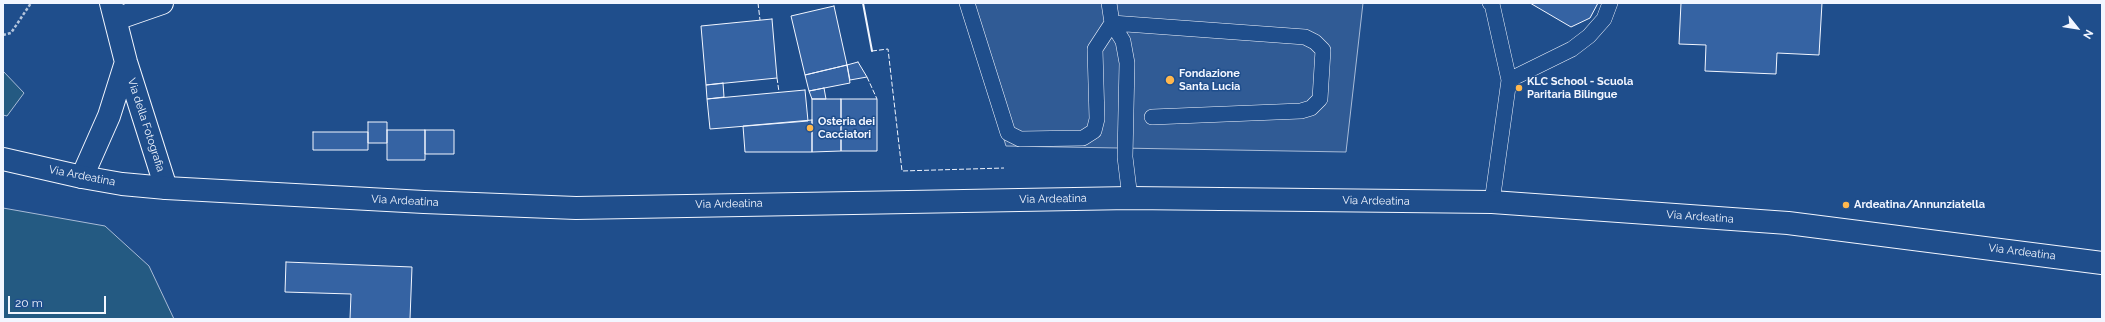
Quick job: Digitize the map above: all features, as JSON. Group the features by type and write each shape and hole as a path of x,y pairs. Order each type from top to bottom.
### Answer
{"main road":[{"path":"113,11 162,3"},
{"name":"Via della Fotografia","path":"113,11 126,62 166,188"},
{"name":"Via della Fotografia","path":"82,177 109,116 126,62"},
{"name":"Via Ardeatina","path":"3,159 82,177 122,184 166,188 576,208 1130,198 1492,202 1788,223 2102,263"}],"lane":[{"path":"967,3 1008,133 1020,139 1083,138 1094,131 1098,119 1095,49 1112,22"},
{"path":"1109,3 1112,22 1123,41 1127,62 1125,157 1130,198"},
{"path":"1490,3 1492,4 1509,80 1492,202"},
{"path":"1509,80 1572,49 1589,36 1604,19 1610,3"},
{"path":"1112,22 1305,37 1315,42 1323,50 1320,99 1312,108 1301,111 1152,117"}],"path":[{"path":"3,35 11,33 31,3"}],"shaded area":[{"name":"Fondazione Santa Lucia","path":"963,3 1363,3 1346,152 1006,146"},
{"path":"3,71 24,93 7,116 3,115"},
{"path":"3,208 105,226 149,266 174,319 3,319"}],"building":[{"path":"1530,3 1598,3 1590,18 1571,27"},
{"path":"1681,3 1822,3 1819,55 1777,53 1776,74 1705,71 1706,45 1679,44"},
{"path":"834,6 847,65 805,75 791,16"},
{"path":"772,19 777,78 706,85 701,26"},
{"path":"858,62 867,77 850,80 847,65"},
{"path":"847,65 850,83 809,91 805,75"},
{"path":"723,83 724,97 707,99 706,85"},
{"path":"824,88 826,99 812,99 809,91"},
{"path":"805,90 808,121 710,129 707,99"},
{"path":"812,99 841,99 841,151 812,152"},
{"path":"841,99 877,99 877,151 841,151"},
{"path":"812,120 812,152 745,152 743,126"},
{"path":"368,122 387,122 387,143 368,143"},
{"path":"387,130 425,130 425,160 387,160"},
{"path":"425,130 454,130 454,154 425,154"},
{"path":"313,132 368,132 368,150 313,150"},
{"path":"286,262 412,267 410,319 350,319 351,294 285,292"}],"fence":[{"path":"758,3 760,20"},
{"path":"872,51 888,49 902,171 1004,168"},
{"path":"867,77 877,99"},
{"path":"777,78 779,92"}],"wall":[{"path":"863,3 872,51"}],"place":[{"name":"Fondazione Santa Lucia","path":"1170,80"},
{"name":"KLC School - Scuola Paritaria Bilingue","path":"1519,88"},
{"name":"Osteria dei Cacciatori","path":"810,128"},
{"name":"Ardeatina/Annunziatella","path":"1846,205"}]}
